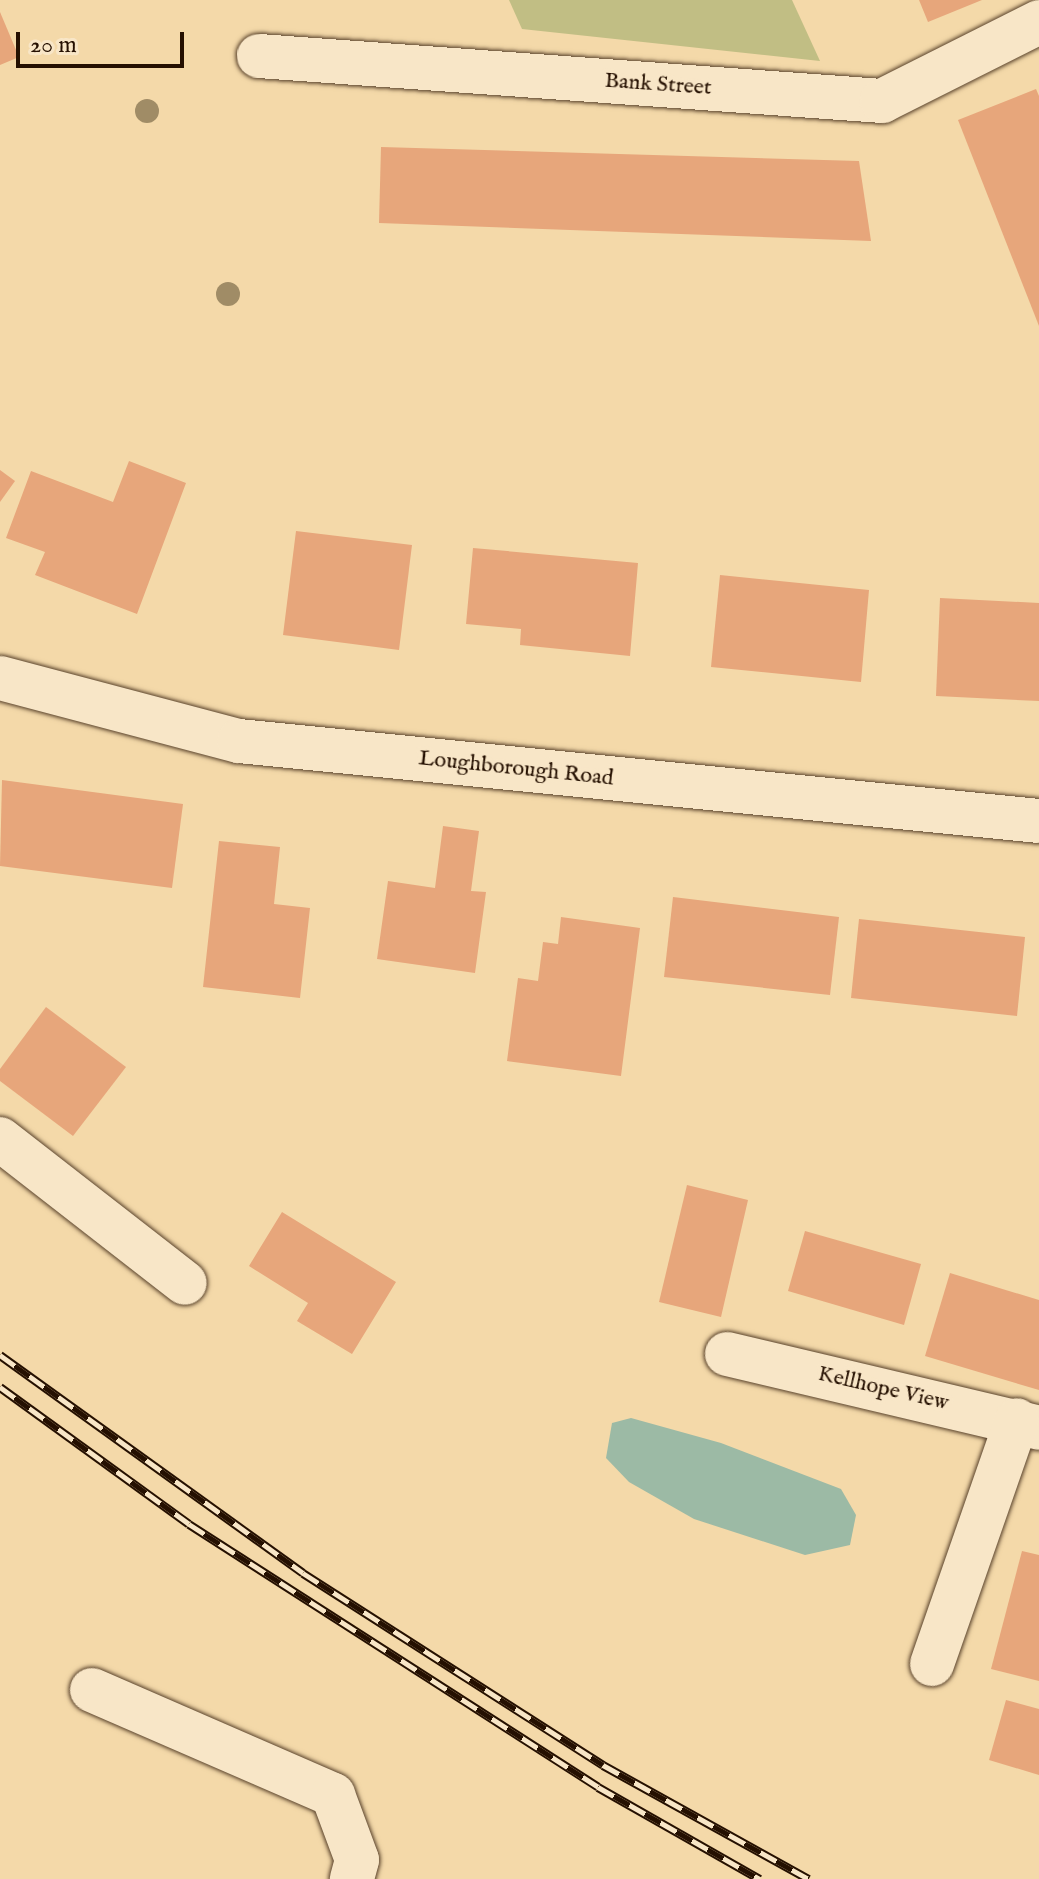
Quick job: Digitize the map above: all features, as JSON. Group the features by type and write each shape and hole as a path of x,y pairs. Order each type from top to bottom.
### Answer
{"street":[{"name":"Bank Street","path":"259,56 882,101 1039,22"},
{"name":"Loughborough Road","path":"2,684 239,741 1039,821"},
{"path":"0,1139 185,1283"},
{"name":"Kellhope View","path":"727,1354 1028,1424"},
{"path":"932,1664 1028,1424"},
{"path":"92,1690 333,1795 357,1860 352,1879"}],"shaded area":[{"path":"509,0 792,0 820,61 522,29"},
{"path":"631,1418 721,1443 841,1489 856,1515 850,1545 805,1555 694,1519 629,1482 606,1458 612,1423"}],"building":[{"path":"919,0 982,0 928,22"},
{"path":"0,12 19,57 0,65"},
{"path":"1036,89 1039,96 1039,326 958,120"},
{"path":"381,147 859,161 871,241 379,223"},
{"path":"129,461 186,483 137,614 35,575 45,552 6,538 31,471 113,502"},
{"path":"0,470 15,481 0,502"},
{"path":"296,531 412,545 399,650 283,635"},
{"path":"473,548 638,563 630,656 520,645 521,629 466,624"},
{"path":"720,575 869,590 861,682 711,667"},
{"path":"940,598 1039,603 1039,701 936,696"},
{"path":"2,780 183,804 172,888 0,866"},
{"path":"443,826 479,831 471,891 486,892 475,973 377,959 388,881 435,888"},
{"path":"219,841 280,847 274,904 310,908 300,998 203,987"},
{"path":"673,897 839,917 830,995 664,977"},
{"path":"561,917 640,928 621,1076 507,1061 518,978 538,981 543,942 558,944"},
{"path":"859,919 1025,937 1017,1016 851,998"},
{"path":"46,1007 126,1067 73,1136 0,1081 0,1069"},
{"path":"687,1185 748,1200 721,1317 659,1302"},
{"path":"282,1212 396,1282 352,1354 297,1321 308,1303 249,1266"},
{"path":"805,1231 921,1264 904,1325 788,1291"},
{"path":"950,1273 1039,1300 1039,1390 925,1356"},
{"path":"1022,1551 1039,1555 1039,1681 991,1669"},
{"path":"1006,1700 1039,1709 1039,1775 989,1760"}],"railway":[{"path":"0,1355 303,1573 603,1765 809,1879"},
{"path":"0,1387 189,1524 598,1787 760,1879"}]}
